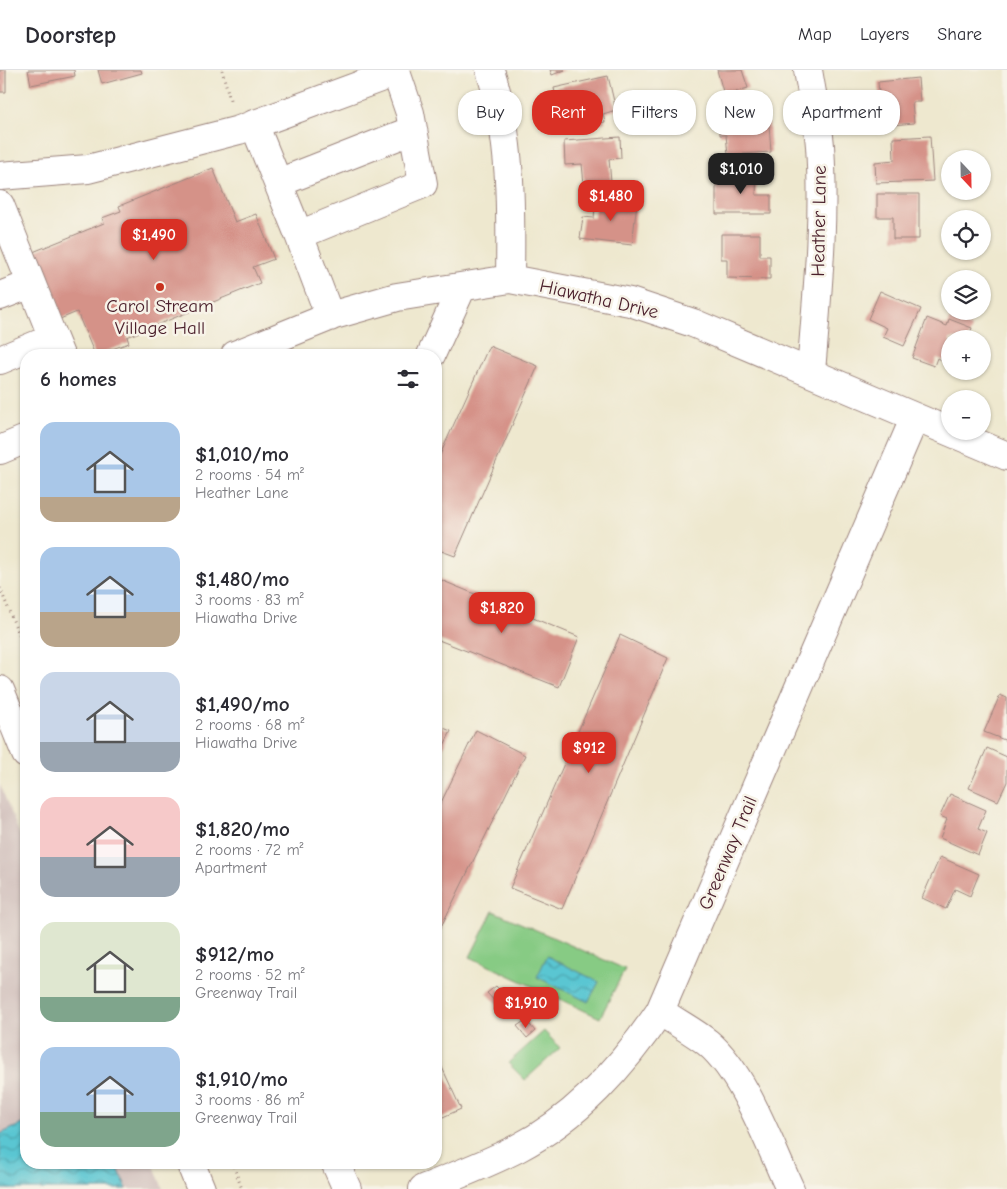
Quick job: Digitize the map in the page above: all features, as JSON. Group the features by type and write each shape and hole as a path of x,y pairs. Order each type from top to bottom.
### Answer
{"street":[{"path":"490,70 500,104 507,149 510,279"},
{"name":"Heather Lane","path":"808,70 820,144 822,197 811,372"},
{"path":"0,176 88,169 254,124 396,72 410,113 423,184 299,235"},
{"path":"254,124 330,317"},
{"path":"278,183 413,130"},
{"path":"3,222 31,284 56,347"},
{"name":"Hiawatha Drive","path":"250,349 330,317 397,297 510,279 630,302 693,323 1007,456"},
{"path":"0,296 31,284"},
{"path":"434,349 462,287"},
{"path":"0,360 20,355"},
{"name":"Greenway Trail","path":"423,1189 520,1147 576,1109 623,1062 660,1011 915,417"},
{"path":"0,450 20,442"},
{"path":"0,690 20,739"},
{"path":"660,1011 708,1043 732,1071 744,1092 790,1189"},
{"path":"193,1169 201,1189"},
{"path":"338,1169 348,1189"}],"path":[{"path":"222,70 230,100"},
{"path":"0,588 20,638"},
{"path":"235,1169 242,1189"}],"shaded area":[{"path":"0,785 20,835 20,1169 155,1169 163,1189 0,1189"}],"green space":[{"path":"493,911 625,969 600,1018 470,957"},
{"path":"544,1031 560,1048 525,1080 508,1063"}],"water":[{"path":"547,956 599,982 588,1002 537,977"},
{"path":"20,1125 20,1169 119,1169 127,1189 0,1189 0,1134"}],"building":[{"path":"0,70 6,70 6,92 0,92"},
{"path":"28,70 74,70 75,76 31,85"},
{"path":"98,70 141,70 142,73 102,84"},
{"path":"550,70 565,70 552,75"},
{"path":"717,70 742,70 748,88 723,90"},
{"path":"608,76 613,97 613,111 603,114 603,90 554,90 554,88"},
{"path":"918,78 920,102 912,102 914,123 900,124 900,90 879,90 878,82"},
{"path":"726,135 770,135 771,152 728,155"},
{"path":"930,136 933,181 876,183 875,162 894,160 893,138"},
{"path":"620,137 621,158 609,159 611,182 584,184 582,164 565,165 564,141"},
{"path":"213,168 235,222 256,214 274,259 253,267 260,283 127,337 129,343 112,349 92,349 77,312 60,319 33,252 104,223 102,218 121,211 119,206"},
{"path":"730,169 757,169 756,195 771,195 771,214 716,214 716,179 729,179"},
{"path":"877,194 919,194 919,239 893,239 893,217 877,217"},
{"path":"596,197 637,202 632,245 580,239 583,217 594,218"},
{"path":"721,234 760,234 760,256 770,256 770,279 727,278 727,259 721,259"},
{"path":"880,291 921,309 904,346 883,337 887,328 868,319"},
{"path":"927,318 947,326 949,320 952,320 972,328 971,330 941,330 941,360 937,358 934,366 912,358"},
{"path":"489,346 538,366 455,556 442,551 442,451"},
{"path":"442,580 579,637 559,687 442,641"},
{"path":"620,635 668,658 562,909 510,888"},
{"path":"1000,695 1007,698 1007,741 984,732"},
{"path":"442,727 451,731 442,750"},
{"path":"476,730 525,755 442,925 442,801"},
{"path":"987,748 1007,757 1007,782 998,801 969,788"},
{"path":"950,794 986,810 978,829 987,833 978,855 940,838 947,819 940,816"},
{"path":"940,857 979,874 970,896 955,889 946,909 922,898"},
{"path":"496,986 506,997 497,1004 487,993"},
{"path":"526,1020 535,1031 527,1038 517,1026"},
{"path":"442,1067 461,1109 442,1117"}],"place":[{"name":"Carol Stream Village Hall","path":"160,287"}]}
